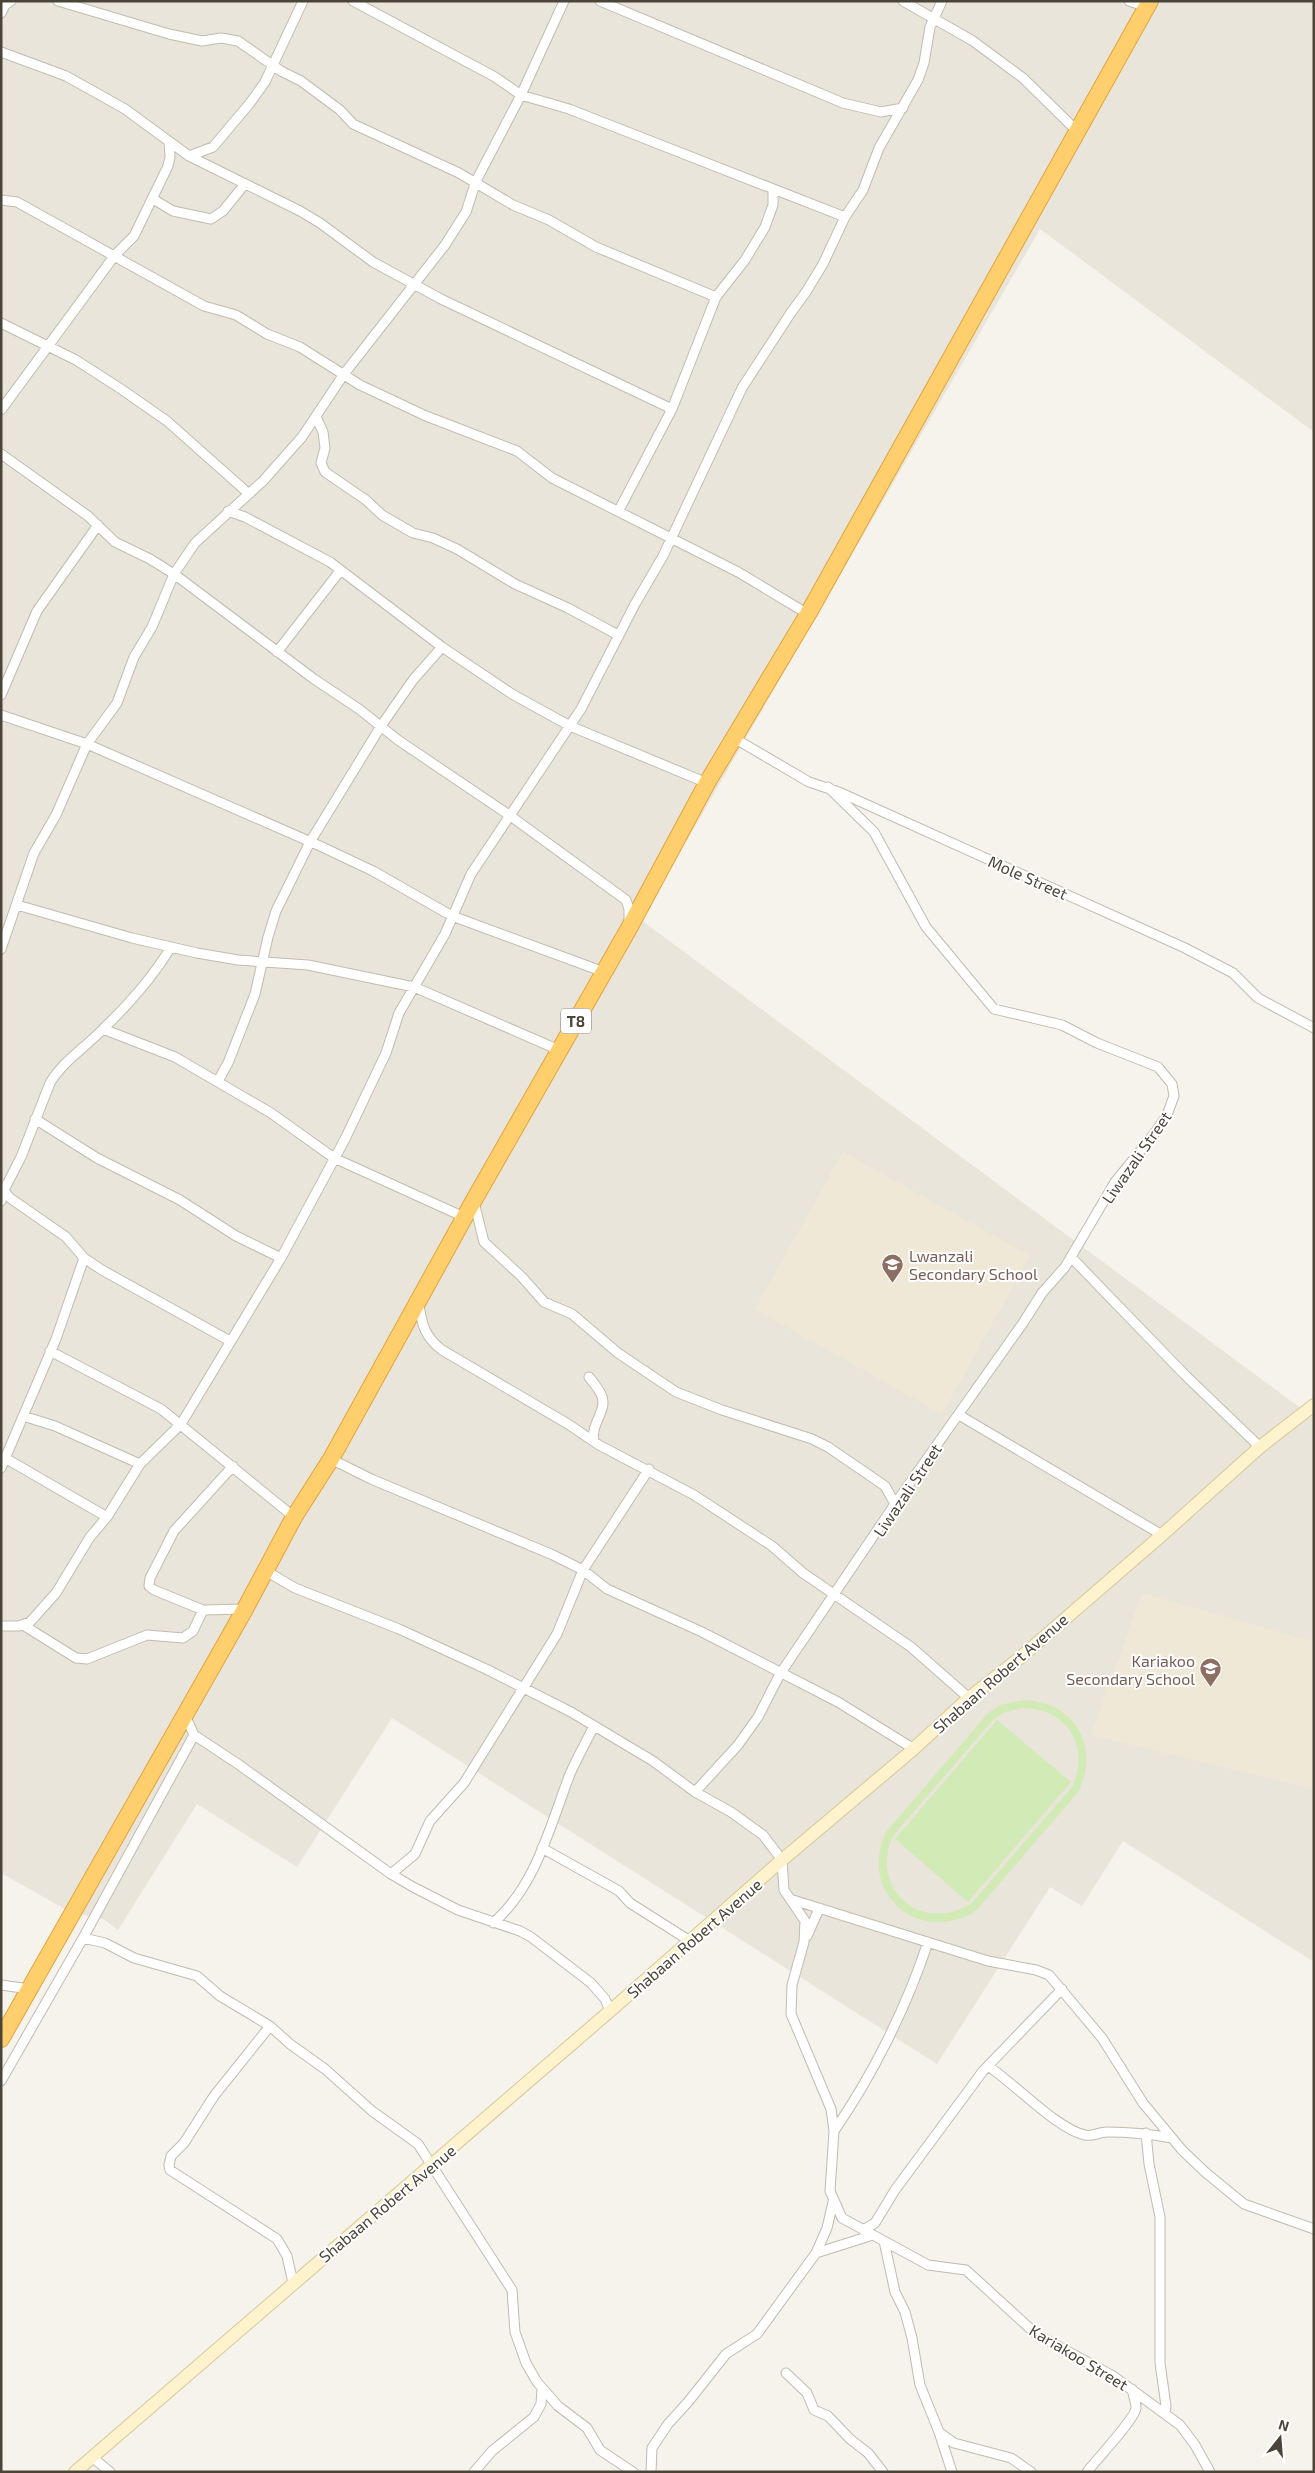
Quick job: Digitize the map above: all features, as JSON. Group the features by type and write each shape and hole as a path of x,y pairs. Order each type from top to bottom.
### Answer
{"highway":[{"name":"T8","path":"1,2039 245,1609 294,1516 331,1459 464,1217 628,930 707,784 808,614 1149,4"}],"street":[{"path":"1,13 5,5 11,1"},
{"path":"58,1 169,34 202,41 221,38 238,41 286,74 301,81 340,110 353,124 476,182 513,205 549,220 596,247 716,297"},
{"path":"189,156 207,151 218,143 265,82 303,1"},
{"path":"353,1 495,77 521,95 576,112 844,217"},
{"path":"1,949 34,853 56,815 87,744 117,703 134,656 152,627 174,574 195,543 284,459 316,418 344,374 457,227 466,212 476,182 521,95 564,1"},
{"path":"600,1 843,103 881,112 903,108"},
{"path":"903,1 974,41 1023,78 1077,131"},
{"path":"1,1626 23,1625 30,1622 56,1593 90,1537 107,1517 140,1464 181,1424 281,1258 334,1158 386,1052 399,1013 445,934 471,874 509,815 526,795 581,709 618,635 671,540 696,482 742,388 815,278 844,217 863,190 876,155 918,80 924,63 933,19 942,1"},
{"path":"1129,1 1149,4"},
{"path":"1,52 24,59 72,79 130,112 189,156 244,185 300,211 320,223 373,262 441,299 672,409"},
{"path":"1,410 115,255 134,236 168,166 170,157 169,142"},
{"path":"153,199 173,211 211,219 223,211 244,185"},
{"path":"619,510 672,409 716,297 745,260 765,227 773,205 773,190"},
{"path":"1,200 17,202 204,306 236,315 267,334 300,347 360,385 433,419 517,451 552,478 619,510 671,540 738,572 808,614"},
{"path":"1,323 76,360 167,422 248,493"},
{"path":"316,418 323,432 325,448 321,463 325,472 352,489 382,515 413,533 433,538 457,549 515,584 568,608 618,635"},
{"path":"1,454 27,470 98,525 115,542 150,559 174,574 398,740 509,815 626,900 629,909 628,930"},
{"path":"228,511 245,517 323,557 442,647 512,694 570,726 707,784"},
{"path":"1,695 37,611 98,525"},
{"path":"277,652 340,571"},
{"path":"218,1081 228,1063 255,994 276,911 310,842 381,726 413,680 442,647"},
{"path":"1,715 87,744 310,842 372,871 452,916 604,972"},
{"name":"Mole Street","path":"734,738 809,782 828,787 1185,948 1233,973 1258,998 1314,1028"},
{"name":"Liwazali Street","path":"695,1792 738,1745 758,1717 780,1674 895,1504 959,1415 1042,1293 1065,1267 1115,1182 1167,1115 1174,1096 1172,1084 1158,1067 1097,1043 1062,1025 994,1009 926,927 874,832 828,787"},
{"path":"17,905 170,947 238,960 308,965 414,987 560,1050"},
{"path":"1,1201 2,1189 14,1175 35,1119 57,1071 103,1029 148,980 170,947"},
{"path":"103,1029 163,1051 271,1113 334,1158 464,1217"},
{"path":"35,1119 96,1158 180,1200 236,1236 281,1258"},
{"path":"2,1189 10,1198 66,1237 84,1258 230,1341"},
{"path":"474,1200 484,1242 522,1276 544,1302 572,1314 618,1353 676,1392 722,1410 812,1439 828,1447 885,1486 895,1504"},
{"path":"1071,1257 1185,1376 1260,1447"},
{"path":"1,1468 50,1351 84,1258"},
{"path":"418,1299 422,1325 430,1340 465,1364 594,1441 694,1495 772,1546 803,1573 911,1647 969,1698"},
{"path":"50,1351 96,1376 139,1396 181,1424 294,1516"},
{"path":"589,1377 602,1394 603,1400 602,1411 592,1432 594,1441"},
{"name":"Shabaan Robert Avenue","path":"74,2472 432,2165 782,1860 914,1749 969,1698 1021,1657 1162,1536 1260,1447 1312,1409"},
{"path":"959,1415 1162,1536"},
{"path":"23,1416 55,1426 140,1464"},
{"path":"5,1458 107,1517"},
{"path":"331,1459 380,1483 553,1555 584,1570 607,1589 702,1632 852,1710 914,1749"},
{"path":"233,1466 174,1531 150,1578 149,1586 154,1590 203,1610 245,1609"},
{"path":"391,1874 415,1854 430,1822 464,1783 561,1626 584,1570 649,1469"},
{"path":"266,1571 295,1588 399,1628 522,1688 594,1726 653,1761 695,1792 730,1812 764,1835 782,1860 783,1886 805,1920 804,1942"},
{"path":"23,1625 76,1658 87,1659 147,1635 183,1638 192,1632 203,1610"},
{"path":"185,1715 194,1735 314,1817 391,1874 432,1898 493,1923 520,1931 531,1937 591,1983 605,1999 610,2011"},
{"path":"493,1923 507,1912 518,1897 542,1848 570,1774 594,1726"},
{"path":"1,2081 83,1938 194,1735"},
{"path":"542,1848 619,1891 630,1903 690,1941"},
{"path":"793,1900 988,1961 1036,1970 1049,1975 1102,2038 1143,2103 1172,2138 1205,2172 1237,2200 1314,2229"},
{"path":"651,2472 652,2448 668,2424 726,2354 755,2336 816,2253 827,2228 833,2202 830,2182 834,2130 831,2109 790,2014 792,1985 804,1942 819,1909"},
{"path":"83,1938 105,1943 134,1958 197,1976 220,1996 270,2026 290,2044 325,2069 372,2111 412,2139 421,2148 443,2186 474,2228 512,2290 518,2342 526,2364 542,2389 558,2406 587,2428 600,2450 634,2472"},
{"path":"834,2130 899,2017 915,1982 928,1942"},
{"path":"1,1985 30,1989"},
{"path":"863,2230 875,2223 895,2190 988,2066 1062,1989"},
{"path":"270,2026 214,2096 184,2143 171,2156 169,2165 170,2170 277,2239 284,2249 291,2267 293,2283"},
{"path":"988,2066 1027,2096 1045,2113 1080,2134 1094,2136 1103,2132 1146,2133 1172,2138"},
{"path":"1146,2133 1149,2164 1160,2217 1160,2363 1165,2395 1165,2414"},
{"name":"Kariakoo Street","path":"833,2202 842,2218 928,2265 964,2269 1036,2334 1132,2389 1186,2431 1210,2472"},
{"path":"816,2253 873,2235"},
{"path":"884,2241 895,2292 905,2312 910,2329 920,2386 939,2432 952,2472"},
{"path":"786,2373 807,2393 814,2410 828,2416 850,2439 868,2452 883,2472"},
{"path":"474,2472 492,2451 534,2417 541,2404 542,2389"},
{"path":"1087,2472 1130,2422 1136,2408 1132,2389"},
{"path":"939,2432 954,2443 1011,2458 1031,2472"},
{"path":"92,2457 110,2472"}],"shaded area":[{"path":"1,1 1314,1 1314,432 1040,229 641,920 1314,1418 1314,1962 1123,1841 1082,1906 1050,1887 937,2064 392,1718 297,1867 197,1804 118,1930 103,1919 70,1912 1,1873"},
{"name":"Lwanzali Secondary School","path":"843,1152 1030,1256 942,1414 755,1309"},
{"name":"Kariakoo Secondary School","path":"1142,1593 1314,1642 1314,1789 1091,1735"}],"green space":[{"path":"1023,1700 1041,1702 1056,1708 1069,1717 1078,1729 1084,1742 1085,1774 1079,1791 976,1911 955,1920 934,1922 915,1917 899,1908 887,1893 880,1875 879,1854 886,1832 988,1713 1000,1705","holes":["1023,1708 1039,1710 1052,1715 1071,1732 1076,1744 1078,1758 1077,1772 1072,1787 971,1904 952,1912 934,1913 918,1910 904,1901 894,1889 888,1873 887,1855 893,1836 993,1720 1003,1713"]},
{"path":"997,1720 1071,1782 968,1902 895,1839"}],"place":[{"name":"Lwanzali Secondary School","path":"893,1283"},
{"name":"Kariakoo Secondary School","path":"1211,1688"}]}
